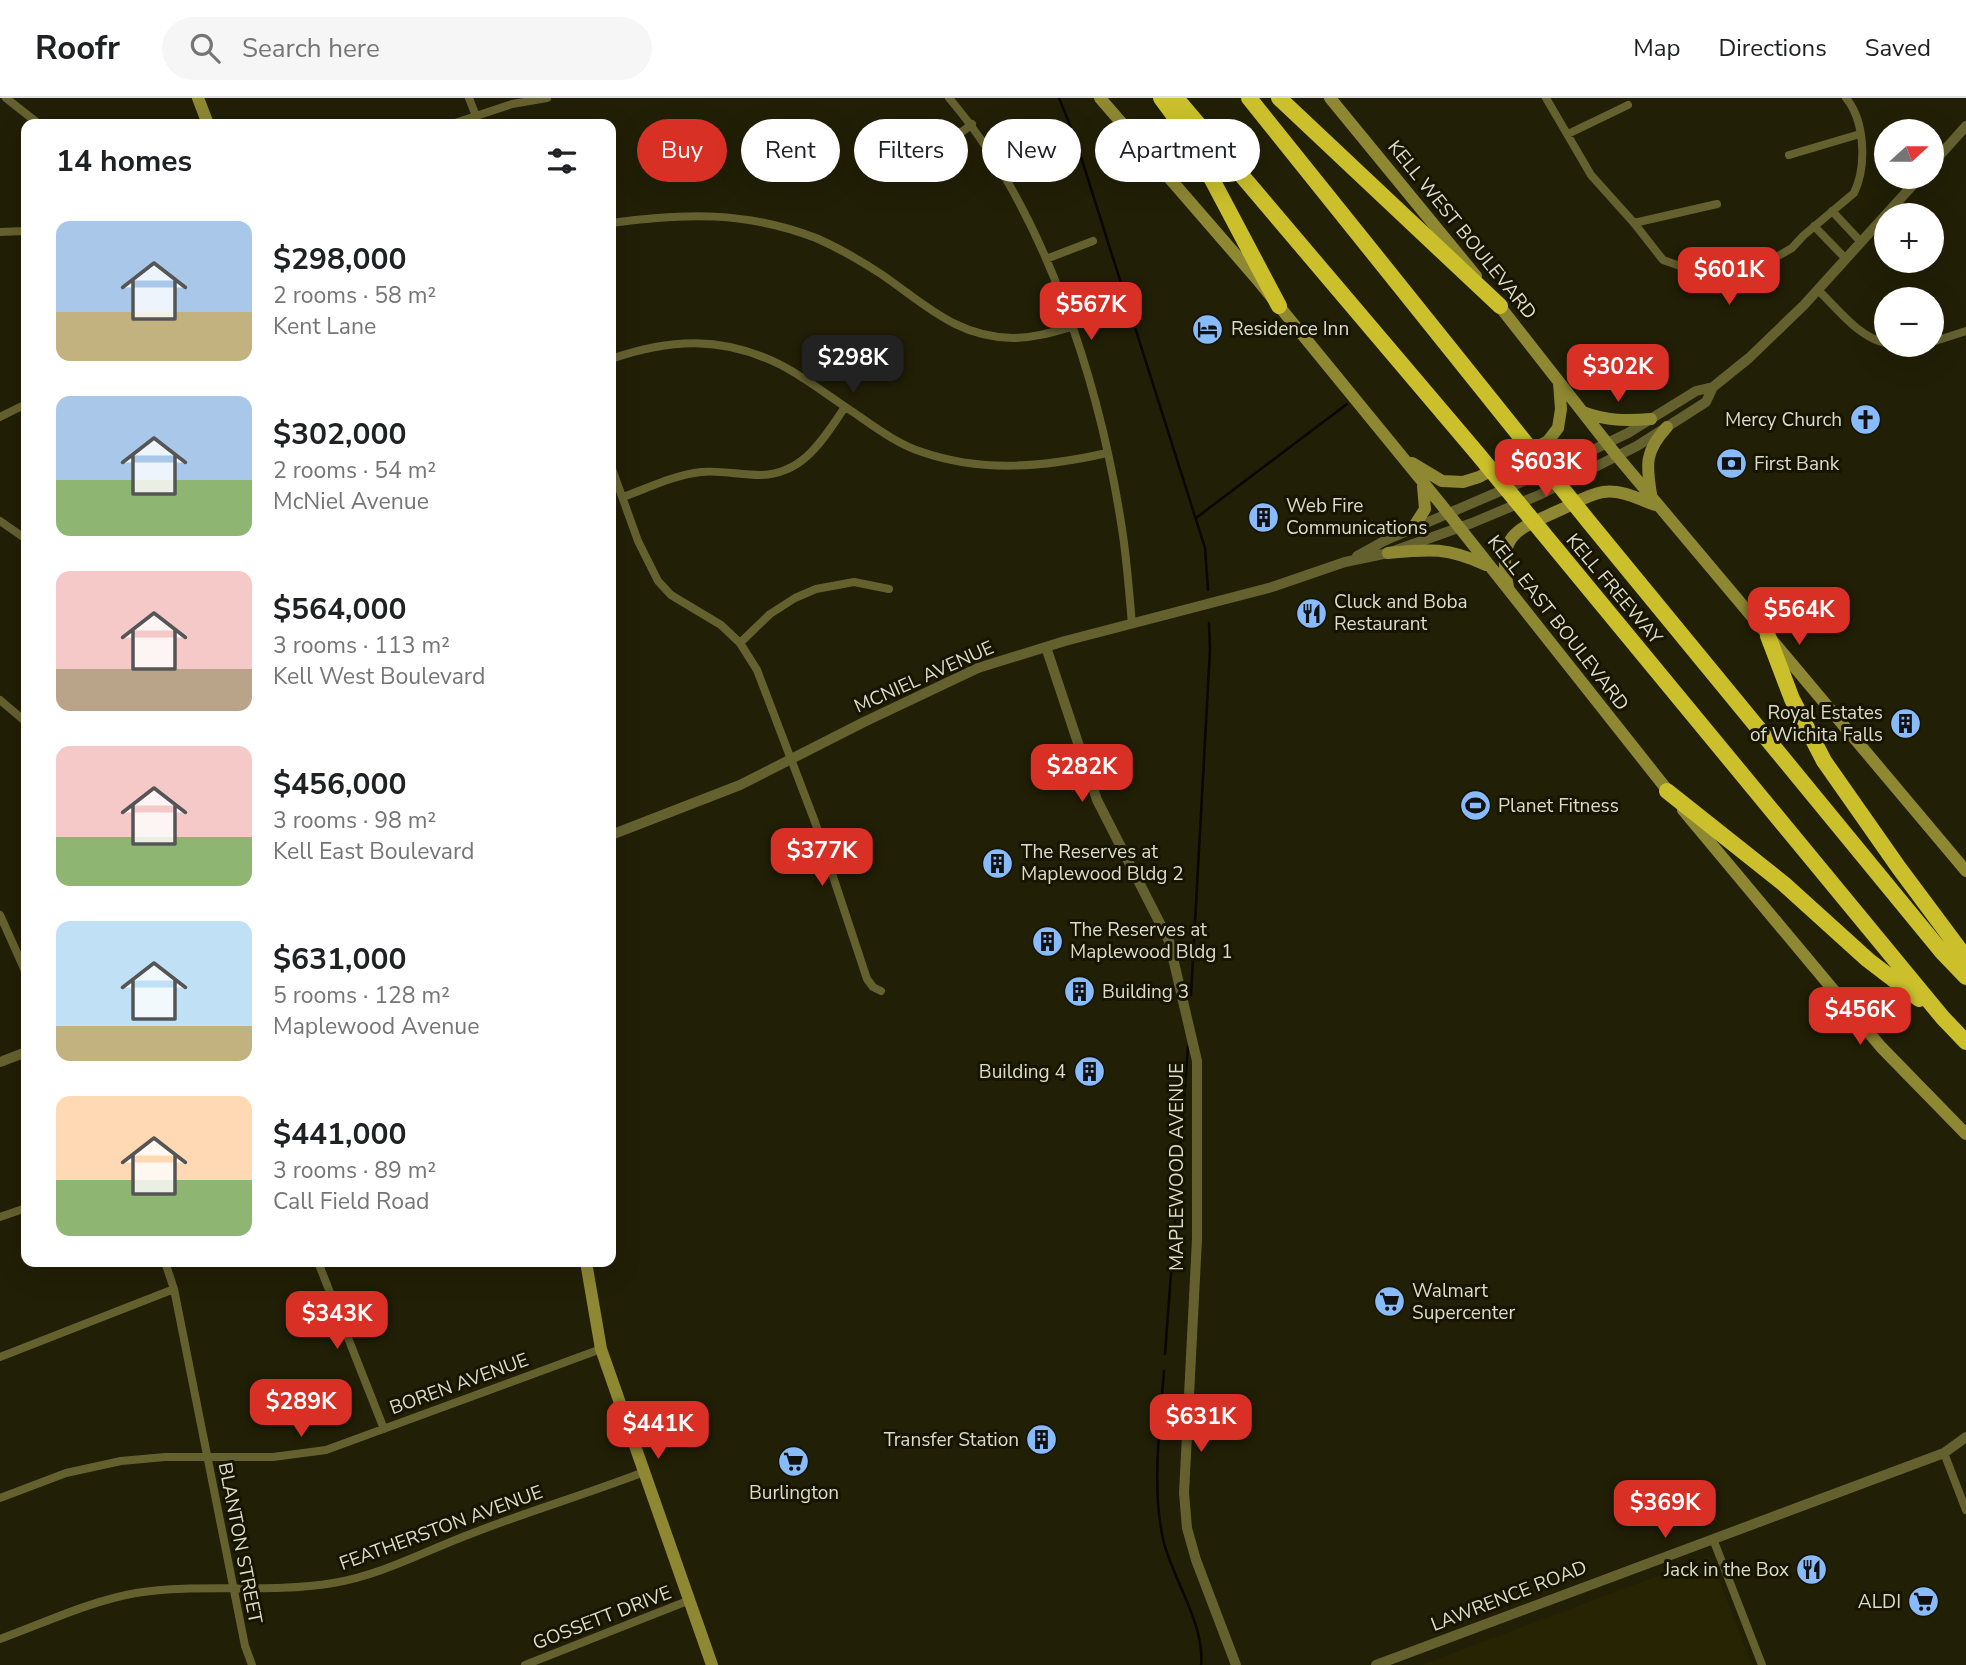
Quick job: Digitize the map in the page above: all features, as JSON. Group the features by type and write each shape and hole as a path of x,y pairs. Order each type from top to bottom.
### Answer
{"highway":[{"path":"1161,98 1189,136 1279,306"},
{"name":"KELL FREEWAY","path":"1176,98 1476,453 1943,1018 1966,1042"},
{"name":"KELL FREEWAY","path":"1249,98 1590,522 1966,977"},
{"path":"1279,98 1500,306"},
{"path":"1768,636 1791,698 1824,761 1966,958"},
{"path":"1667,791 1784,884 1868,960 1943,1018"}],"main road":[{"path":"198,98 206,119"},
{"name":"KELL EAST BOULEVARD","path":"1100,98 1279,306 1448,513 1667,791 1881,1047 1966,1133"},
{"name":"KELL WEST BOULEVARD","path":"1330,98 1500,306 1606,444 1966,871"},
{"path":"1403,458 1442,481 1462,482 1479,477 1548,441 1558,428 1561,409 1559,383"},
{"path":"1581,411 1601,419 1623,422 1651,419"},
{"path":"1655,502 1647,469 1649,453 1656,439 1667,428"},
{"path":"1413,528 1420,519 1426,497 1418,476"},
{"path":"1509,592 1504,569 1505,556 1507,545 1516,531 1604,491 1625,493 1655,502"},
{"path":"1388,553 1431,549 1461,553 1489,566"},
{"path":"587,1267 601,1349 712,1665"}],"street":[{"path":"6,98 33,119"},
{"path":"469,98 477,119"},
{"path":"479,119 512,104 547,98"},
{"path":"949,98 972,124 1018,197 1046,259 1071,327 1107,453 1122,529 1132,624"},
{"path":"1546,98 1591,175 1663,260 1680,266 1764,260 1785,253 1854,193 1859,184 1860,134 1853,107 1846,98"},
{"path":"1568,134 1628,105"},
{"path":"968,127 972,124"},
{"path":"1944,151 1966,126"},
{"path":"1789,155 1860,134"},
{"name":"MCNIEL AVENUE","path":"1345,562 1384,541 1606,444 1696,391 1713,387 1749,358 1818,290 1909,189"},
{"path":"1634,223 1717,204"},
{"path":"1832,211 1861,242"},
{"path":"616,222 667,215 730,216 767,222 816,239 848,254 953,325 983,334 1013,338 1071,327"},
{"path":"1814,226 1846,258"},
{"path":"0,232 21,231"},
{"path":"1046,259 1093,241"},
{"path":"1700,264 1727,293 1753,260"},
{"path":"1818,290 1860,331 1874,338"},
{"path":"1944,338 1966,331"},
{"path":"616,358 665,343 705,343 752,353 783,366 887,435 920,452 976,464 1028,466 1078,460 1107,453"},
{"name":"MCNIEL AVENUE","path":"616,833 704,801 956,678 1046,647 1272,587 1345,562 1388,553 1459,528 1539,495 1617,456 1706,402 1713,387"},
{"path":"0,417 21,406"},
{"path":"623,497 671,479 700,472 761,475 801,464 818,447 845,407"},
{"path":"616,479 638,541 658,581 671,595 721,625 740,643 757,670 815,822 867,979 873,987 881,991"},
{"path":"0,521 21,536"},
{"path":"740,643 770,614 795,598 816,589 854,582 889,589"},
{"name":"MAPLEWOOD AVENUE","path":"1046,647 1097,800 1169,941 1198,1061 1197,1239 1184,1493 1186,1528 1236,1665"},
{"path":"0,700 21,719"},
{"path":"0,915 21,961"},
{"path":"0,1062 21,1054"},
{"path":"0,1217 21,1210"},
{"name":"BLANTON STREET","path":"167,1267 174,1289 232,1587 252,1665"},
{"path":"320,1267 384,1429"},
{"path":"0,1357 174,1289"},
{"name":"BOREN AVENUE","path":"0,1499 66,1473 121,1461 296,1455 344,1445 601,1349"},
{"name":"LAWRENCE ROAD","path":"1376,1665 1944,1453 1966,1437"},
{"path":"1944,1453 1966,1510"},
{"name":"FEATHERSTON AVENUE","path":"0,1639 95,1604 134,1594 232,1587 300,1587 352,1579 396,1565 474,1532 644,1472"},
{"path":"1713,1539 1762,1665"},
{"name":"GOSSETT DRIVE","path":"525,1665 690,1601"}],"shaded area":[{"path":"1710,1556 1752,1665 1421,1665"}],"waterway":[{"path":"1059,98 1074,135 1205,548 1208,590"},
{"path":"1196,518 1347,404"},
{"path":"1191,995 1210,650 1209,623"},
{"path":"1165,1354 1188,1046"},
{"path":"1164,1371 1157,1480 1160,1523 1169,1558 1194,1619 1201,1650 1201,1665"}],"place":[{"name":"Residence Inn","path":"1208,329"},
{"name":"Mercy Church","path":"1865,420"},
{"name":"First Bank","path":"1731,464"},
{"name":"Web Fire Communications","path":"1263,517"},
{"name":"Cluck and Boba Restaurant","path":"1311,613"},
{"name":"Royal Estates of Wichita Falls","path":"1906,724"},
{"name":"Planet Fitness","path":"1475,806"},
{"name":"The Reserves at Maplewood Bldg 2","path":"998,863"},
{"name":"The Reserves at Maplewood Bldg 1","path":"1047,941"},
{"name":"Building 3","path":"1079,992"},
{"name":"Building 4","path":"1089,1072"},
{"name":"Walmart Supercenter","path":"1389,1302"},
{"name":"Transfer Station","path":"1042,1440"},
{"name":"Burlington","path":"794,1462"},
{"name":"Jack in the Box","path":"1812,1570"},
{"name":"ALDI","path":"1924,1602"}]}
